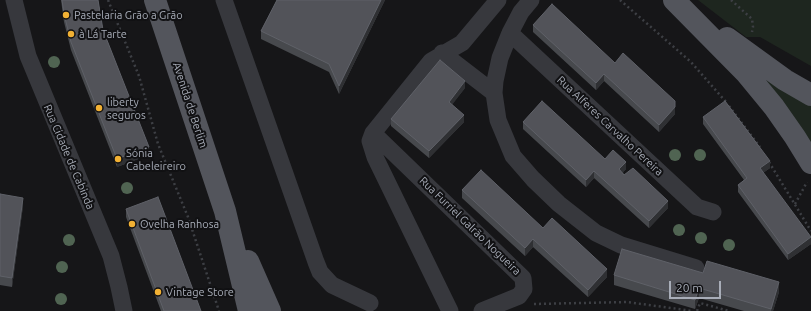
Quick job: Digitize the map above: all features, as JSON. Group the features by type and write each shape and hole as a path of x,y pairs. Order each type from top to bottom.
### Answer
{"main road":[{"name":"Avenida de Berlim","path":"155,0 225,211 249,311"},
{"path":"674,0 746,72 782,119 810,171"},
{"path":"677,0 742,50 785,80 811,95"},
{"name":"Avenida de Berlim","path":"225,211 270,311"}],"street":[{"path":"224,0 309,247 318,267 332,285 370,303"},
{"path":"450,311 375,157 370,141 373,133 431,61 442,53 462,43 498,0"},
{"path":"531,0 521,12 500,58 494,93 498,120 513,156 533,179 559,204 585,225 609,240 696,268"},
{"name":"Rua Cidade de Cabinda","path":"15,1 28,56 110,256 124,311"},
{"name":"Rua Alferes Carvalho Pereira","path":"510,34 697,206 713,212"},
{"path":"442,53 494,93"},
{"name":"Rua Furriel Galrão Nogueira","path":"373,133 523,278 524,289 519,296 482,311"}],"path":[{"path":"108,0 139,76 158,144 188,217 219,311"},
{"path":"620,0 691,62 749,131 762,151"},
{"path":"731,0 752,19 753,27 742,50"},
{"path":"737,5 738,0"},
{"path":"766,158 811,231"},
{"path":"795,204 810,171"},
{"path":"528,305 627,302 693,311"},
{"path":"697,311 700,303 729,311"}],"shaded area":[{"path":"698,0 811,0 811,66 760,37 746,37"},
{"path":"749,67 811,106 811,153"}],"building":[{"path":"62,0 98,0 103,30 149,147 117,159 71,42"},
{"path":"277,0 381,0 339,86 329,64 261,31"},
{"path":"552,4 615,63 623,53 675,101 675,107 659,125 604,74 596,83 533,25"},
{"path":"440,60 465,81 449,102 464,115 429,151 391,119"},
{"path":"542,101 605,159 613,150 626,162 619,169 624,175 633,168 668,201 649,221 594,171 586,180 523,122"},
{"path":"725,101 770,161 760,168 811,237 788,254 738,185 747,178 703,117"},
{"path":"481,170 543,228 552,218 607,269 588,290 533,239 525,248 462,190"},
{"path":"0,194 23,198 12,278 0,276"},
{"path":"158,197 201,311 164,311 126,209"},
{"path":"622,249 703,273 707,261 779,282 771,309 699,288 695,300 614,275"}],"place":[{"name":"Pastelaria Grão a Grão","path":"66,15"},
{"name":"à Lá Tarte","path":"71,34"},
{"name":"liberty seguros","path":"99,108"},
{"name":"Sónia Cabeleireiro","path":"118,159"},
{"name":"Ovelha Ranhosa","path":"132,224"},
{"name":"Vintage Store","path":"158,292"}]}
